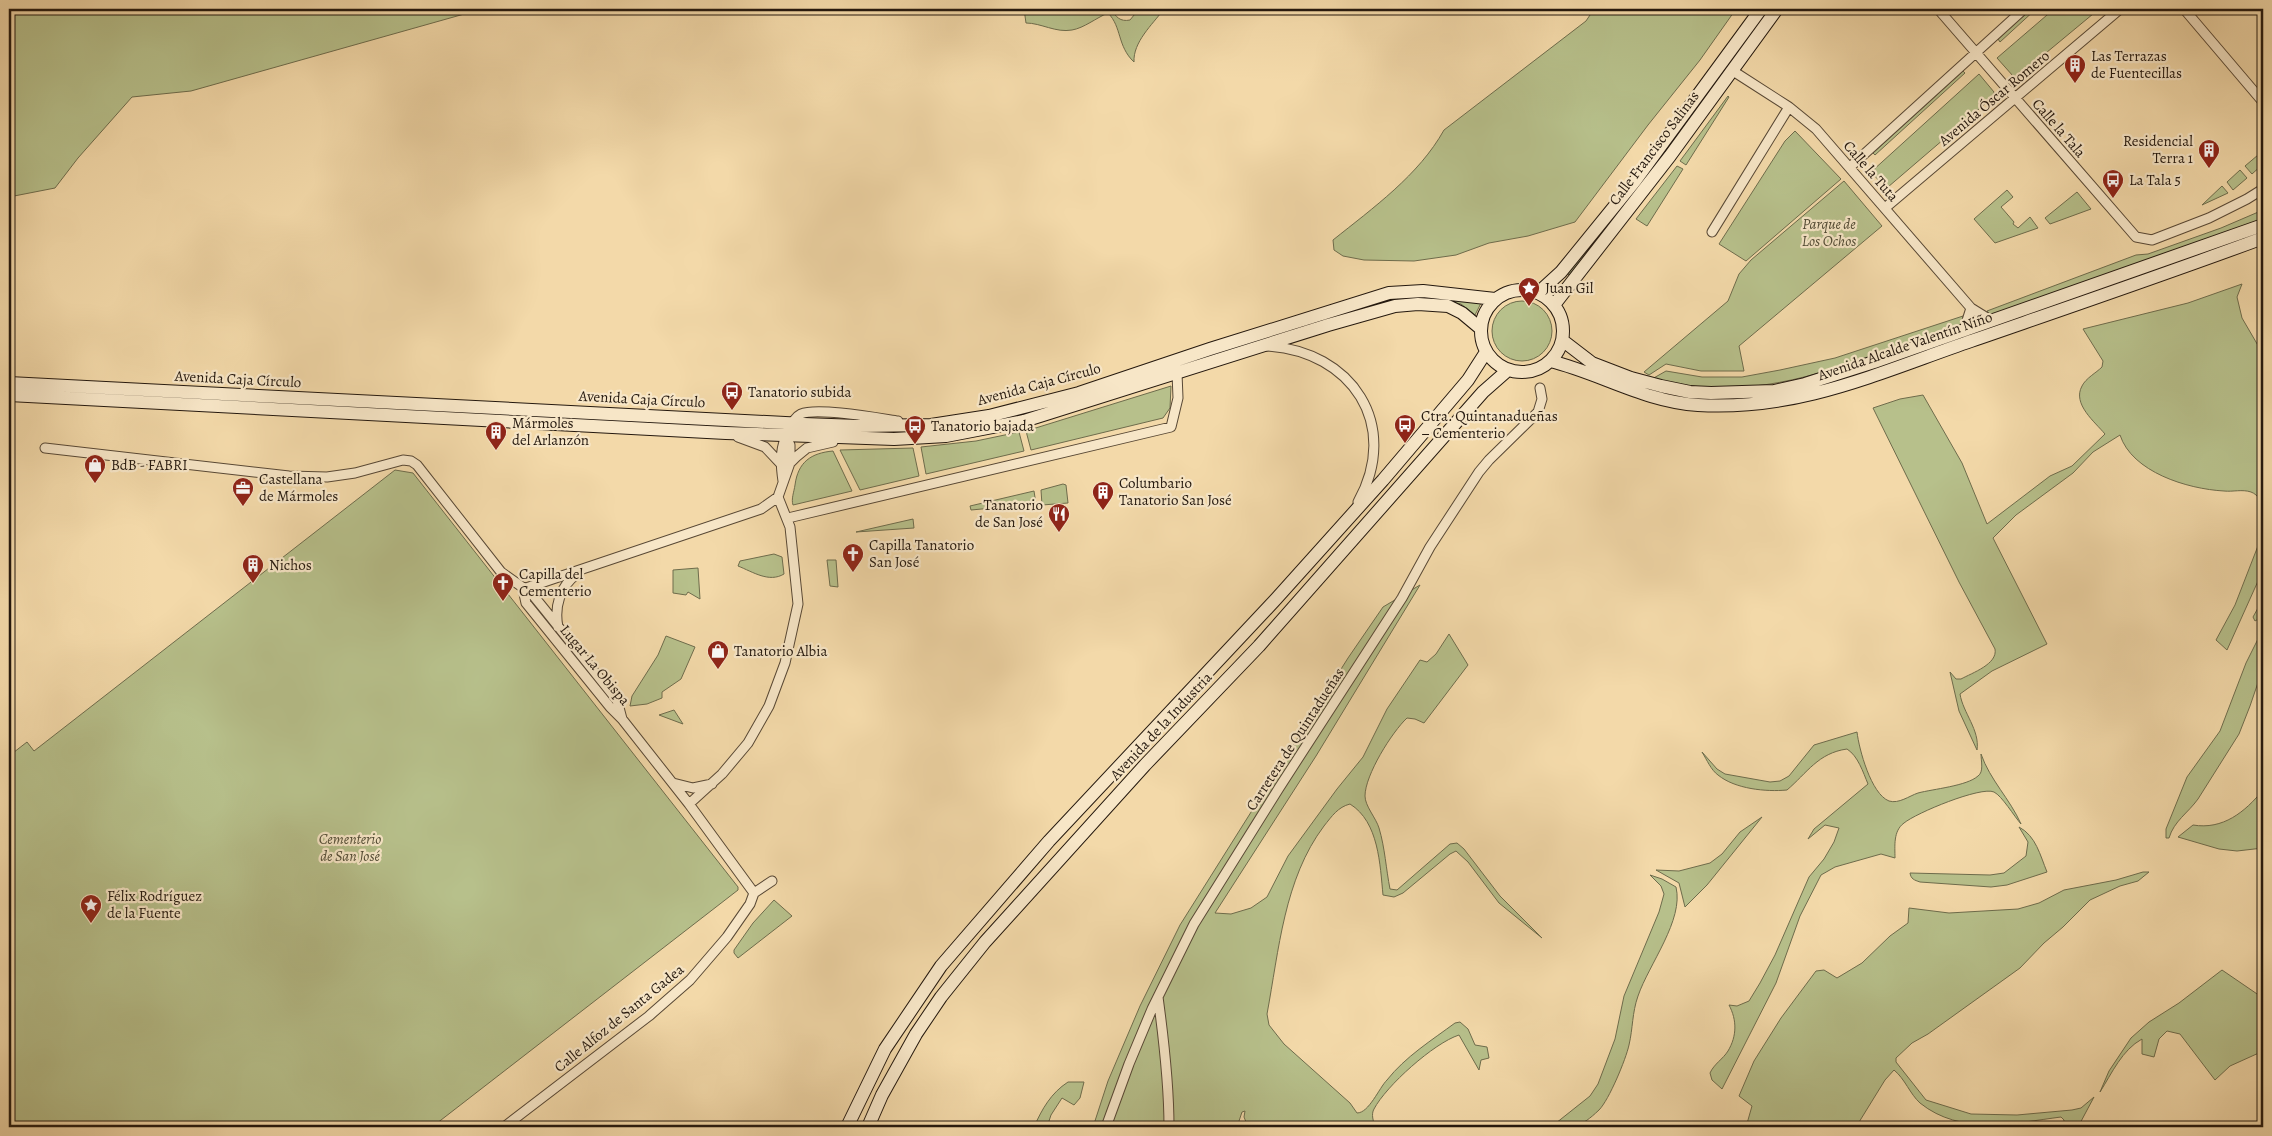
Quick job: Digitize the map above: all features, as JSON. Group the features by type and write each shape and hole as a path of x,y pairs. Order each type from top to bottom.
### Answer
{"main road":[{"name":"Calle Francisco Salinas","path":"1538,293 1561,272 1635,181 1761,9"},
{"name":"Calle Francisco Salinas","path":"1554,305 1733,71 1777,9"},
{"name":"Avenida Alcalde Valentín Niño","path":"1562,340 1587,360 1631,378 1690,392 1732,394 1774,391 1805,384 1992,321 2263,225"},
{"name":"Avenida Alcalde Valentín Niño","path":"1550,361 1569,366 1644,395 1677,402 1738,406 1781,402 1890,370 2263,238"},
{"path":"1520,290 1538,293 1554,305 1562,321 1562,340 1558,351 1550,361 1530,372 1508,370 1492,360 1486,352 1480,336 1482,317 1495,299 1511,291 1520,290"},
{"name":"Avenida Caja Círculo","path":"9,383 792,424 858,426 931,425 970,420 1045,403 1389,293 1410,291 1442,292 1495,299"},
{"name":"Avenida Caja Círculo","path":"9,394 786,436 876,439 946,436 1003,426 1068,409 1389,307 1408,304 1448,306 1457,310 1480,328"},
{"name":"Avenida de la Industria","path":"847,1127 885,1049 941,966 1049,841 1298,574 1468,380 1486,352"},
{"name":"Avenida de la Industria","path":"868,1127 890,1080 916,1034 941,997 985,942 1145,765 1259,646 1483,392 1508,370"}],"street":[{"name":"Calle la Tala","path":"1938,9 2131,234 2141,240 2152,240 2210,218 2247,200 2263,188"},
{"path":"1850,167 2024,9"},
{"name":"Avenida Óscar Romero","path":"1885,208 2120,9"},
{"path":"2184,9 2263,102"},
{"name":"Calle la Tuta","path":"1733,71 1790,107 1816,129 1971,308 1992,321"},
{"path":"1712,232 1790,107"},
{"path":"1964,330 1971,308"},
{"name":"Avenida de la Industria","path":"1262,346 1294,350 1333,368 1348,382 1363,402 1374,431 1375,452 1373,470 1364,492 1357,504 1298,574"},
{"path":"788,518 1171,427 1178,398 1177,373"},
{"name":"Carretera de Quintadueñas","path":"1106,1127 1129,1064 1184,942 1216,888 1402,598 1430,548 1489,460 1538,412 1542,398 1540,388"},
{"path":"523,589 582,571 752,513 772,503 778,497 784,484 790,463 790,445 779,423"},
{"path":"784,484 780,463 781,447 792,424"},
{"path":"726,433 765,447 772,452 780,463"},
{"path":"790,463 808,448 824,442 876,439"},
{"name":"Lugar La Obispa","path":"45,448 298,477 327,478 355,473 403,460 411,461 417,465 501,572 523,589 526,602 673,783 754,893"},
{"path":"689,804 734,761 760,724 776,689 785,663 798,604 788,518 778,497"},
{"path":"558,627 557,609 561,594 566,585 582,571"},
{"path":"523,589 532,594 617,700 622,718"},
{"path":"673,783 692,788 712,784"},
{"path":"754,893 772,881"},
{"name":"Calle Alfoz de Santa Gadea","path":"504,1127 649,1016 690,980 727,937 750,904 754,893"},
{"path":"1158,997 1165,1052 1169,1127"}],"green space":[{"path":"9,9 482,9 191,91 132,97 78,158 55,188 9,197"},
{"path":"1024,9 1111,9 1119,18 1130,20 1139,9 1164,9 1140,41 1134,62 1125,50 1116,24 1108,13 1081,27 1066,31 1026,23"},
{"path":"1594,9 1736,9 1700,60 1575,222 1528,236 1489,243 1456,255 1414,261 1364,260 1343,256 1334,250 1333,240 1394,190 1422,162 1444,130 1586,21"},
{"path":"2031,9 2036,9 2000,42 1998,39"},
{"path":"2054,9 2099,9 2017,77 2013,76 1997,58"},
{"path":"1737,51 1739,53 1679,135 1569,275 1567,273"},
{"path":"1963,71 1965,73 1875,155 1873,153"},
{"name":"Parque de Los Ochos","path":"1979,74 1994,92 1993,97 1888,187 1885,187 1871,172"},
{"path":"1728,96 1686,165 1680,161"},
{"path":"1795,131 1841,179 1746,261 1719,244 1785,141"},
{"path":"2258,155 2263,164 2252,174 2245,166"},
{"path":"1677,166 1683,169 1647,226 1636,219"},
{"path":"2240,170 2247,178 2233,190 2227,182"},
{"name":"Parque de Los Ochos","path":"1844,181 1882,226 1739,346 1744,371 1701,371 1666,364 1649,375 1644,372 1728,301 1739,274 1751,260"},
{"path":"2222,186 2228,193 2202,205"},
{"path":"2007,190 2013,197 2001,207 2014,222 2013,224 2018,228 2030,217 2038,228 1995,243 1974,219"},
{"path":"2077,192 2091,209 2050,224 2045,218"},
{"path":"2263,210 2263,220 1991,316 1987,311 2136,255 2148,254 2221,228"},
{"path":"2242,284 2237,297 2242,318 2263,354 2263,510 2258,497 2254,493 2209,490 2163,476 2136,459 2126,448 2120,435 2093,452 2073,473 2016,515 1993,538 2047,644 1992,671 1960,694 1976,735 1977,750 1959,711 1950,672 1956,679 1961,679 1977,671 1988,664 1995,654 1995,649 1959,582 1873,408 1900,399 1923,395 1962,463 1987,524 2050,476 2072,466 2105,434 2086,412 2080,399 2082,386 2102,367 2103,361 2083,329 2188,303"},
{"path":"1445,298 1481,303 1475,315 1461,304 1444,300"},
{"path":"1522,301 1539,306 1547,314 1552,331 1547,348 1539,356 1522,361 1505,356 1497,348 1492,331 1497,314 1505,306"},
{"path":"1963,316 1963,324 1847,365 1793,380 1766,385 1711,387 1683,385 1652,379 1666,371 1702,377 1742,377 1780,370 1835,358"},
{"path":"1171,386 1170,408 1163,418 1031,450 1026,431"},
{"path":"1019,432 1024,451 926,474 921,447 976,441"},
{"path":"913,448 919,476 860,490 840,450"},
{"path":"833,451 852,491 793,505 792,498 799,470 812,457"},
{"name":"Cementerio de San José","path":"395,470 413,473 738,887 738,890 432,1127 9,1127 9,756 27,742 34,751"},
{"path":"1063,484 1066,485 1068,503 1042,505 1041,490"},
{"path":"1034,491 1036,504 971,510 970,506"},
{"path":"913,519 914,528 856,532"},
{"path":"2263,533 2263,570 2227,650 2216,640 2235,605"},
{"path":"774,554 782,557 784,574 773,577 761,576 738,566 740,561"},
{"path":"827,560 836,560 838,587 830,586"},
{"path":"698,568 700,599 688,592 686,595 673,593 673,570"},
{"path":"1420,585 1316,756 1215,913 1231,914 1251,908 1267,897 1288,856 1363,757 1387,709 1420,660 1427,662 1436,654 1449,634 1468,665 1424,723 1407,718 1401,725 1380,754 1366,787 1365,800 1379,828 1390,889 1397,890 1450,844 1457,843 1464,849 1500,896 1542,938 1499,903 1468,862 1456,851 1403,893 1394,897 1383,895 1379,858 1372,833 1360,812 1350,804 1346,805 1333,815 1324,826 1300,869 1285,916 1267,1014 1269,1025 1284,1044 1350,1103 1357,1113 1370,1105 1384,1084 1402,1064 1455,1023 1460,1022 1468,1029 1475,1045 1487,1047 1489,1058 1481,1060 1479,1070 1459,1035 1437,1047 1412,1066 1380,1100 1373,1113 1376,1127 1248,1127 1244,1117 1245,1111 1242,1112 1237,1127 1093,1127 1108,1081 1140,1006 1180,925 1348,658 1383,607"},
{"path":"2263,599 2263,616 2255,621 2253,617"},
{"path":"2263,629 2263,668 2239,734 2198,799 2178,822 2169,838 2166,838 2166,829 2187,777 2220,731 2246,663"},
{"path":"666,636 695,647 681,679 662,692 662,698 647,704 630,706 632,696 658,655"},
{"path":"674,710 683,724 659,715"},
{"path":"1857,732 1860,749 1871,781 1883,797 1889,801 1900,801 1918,793 1958,785 1973,779 1981,772 1981,754 2021,824 1997,794 1987,791 1976,793 1934,807 1900,826 1896,834 1895,858 1881,854 1835,867 1821,875 1800,916 1776,983 1722,1089 1712,1080 1710,1073 1724,1057 1733,1040 1735,1022 1729,1005 1737,1006 1749,1001 1775,955 1809,877 1824,859 1834,842 1839,828 1825,825 1808,839 1814,829 1868,784 1857,760 1847,749 1837,751 1821,759 1787,790 1779,791 1751,789 1725,780 1713,770 1702,752 1717,769 1725,774 1770,782 1780,781 1789,776 1814,745"},
{"path":"2263,790 2263,848 2237,851 2219,849 2178,837 2193,825 2214,825 2232,818 2249,805"},
{"path":"1762,817 1707,885 1685,907 1679,883 1656,870 1679,871 1710,863 1722,854 1740,832"},
{"path":"2019,827 2030,835 2040,853 2047,872 2007,885 1991,887 1920,882 1911,877 1910,873 1990,875 2004,873 2026,856 2028,842"},
{"path":"2149,872 2138,881 2120,886 2090,900 2020,968 1928,1034 1912,1043 1896,1058 1896,1062 1926,1100 1971,1114 2017,1115 2072,1110 2081,1108 2094,1097 2078,1127 2063,1127 2064,1120 2061,1117 1988,1125 1970,1124 1953,1120 1936,1113 1920,1103 1894,1070 1885,1080 1856,1127 1746,1127 1752,1106 1739,1096 1754,1061 1781,1018 1816,971 1824,970 1837,978 1862,963 1890,936 1908,923 1909,908 1949,913 2018,909 2039,903 2064,890 2116,880"},
{"path":"1650,875 1676,887 1677,900 1670,928 1638,996 1629,1045 1621,1069 1603,1105 1592,1116 1577,1125 1551,1127 1590,1096 1598,1084 1615,1039 1624,996 1659,912 1664,894 1661,886"},
{"path":"774,900 792,916 738,958 734,950 753,923"},
{"path":"2222,970 2263,998 2263,1049 2261,1052 2230,1066 2215,1080 2180,1034 2167,1031 2159,1039 2154,1057 2142,1054 2142,1039 2129,1049 2118,1062 2100,1092 2109,1071 2131,1038 2149,1022 2179,1003"},
{"path":"1068,1082 1084,1082 1080,1098 1074,1105 1062,1098 1051,1115 1047,1127 1034,1127 1048,1102"}],"place":[{"name":"Las Terrazas de Fuentecillas","path":"2075,84"},
{"name":"Residencial Terra 1","path":"2209,169"},
{"name":"La Tala 5","path":"2113,199"},
{"name":"Juan Gil","path":"1529,307"},
{"name":"Tanatorio subida","path":"732,411"},
{"name":"Ctra. Quintanadueñas – Cementerio","path":"1405,444"},
{"name":"Tanatorio bajada","path":"915,445"},
{"name":"Mármoles del Arlanzón","path":"496,451"},
{"name":"BdB - FABRI","path":"95,484"},
{"name":"Castellana de Mármoles","path":"243,507"},
{"name":"Columbario Tanatorio San José","path":"1103,511"},
{"name":"Tanatorio de San José","path":"1059,533"},
{"name":"Capilla Tanatorio San José","path":"853,573"},
{"name":"Nichos","path":"253,584"},
{"name":"Capilla del Cementerio","path":"503,602"},
{"name":"Tanatorio Albia","path":"718,670"},
{"name":"Félix Rodríguez de la Fuente","path":"91,924"}]}
